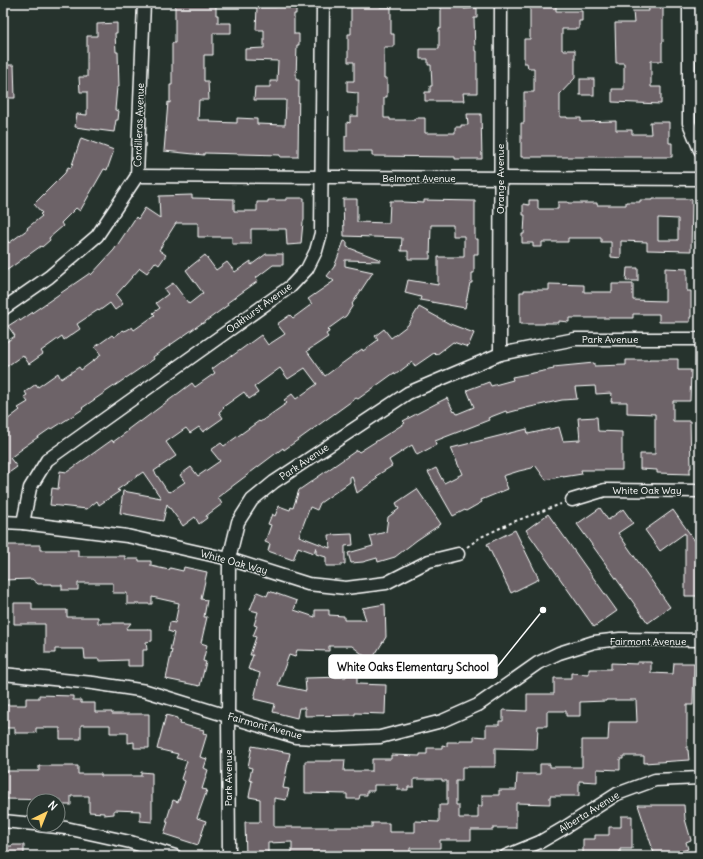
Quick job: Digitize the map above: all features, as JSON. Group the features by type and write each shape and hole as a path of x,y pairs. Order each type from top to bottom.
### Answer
{"street":[{"name":"Cordilleras Avenue","path":"3,308 49,277 97,236 137,176 144,3"},
{"name":"Oakhurst Avenue","path":"23,523 30,488 47,460 291,286 307,269 316,251 321,232 323,3"},
{"name":"Orange Avenue","path":"500,354 501,3"},
{"path":"689,3 689,123 700,150"},
{"name":"Belmont Avenue","path":"137,176 700,179"},
{"name":"Park Avenue","path":"229,856 229,559 238,522 252,500 274,482 408,393 500,354 575,339 700,339"},
{"name":"White Oak Way","path":"572,500 605,490 700,491"},
{"name":"White Oak Way","path":"3,522 23,523 127,536 229,559 308,584 346,588 386,583 429,561 458,554"},
{"name":"Fairmont Avenue","path":"3,674 93,683 146,691 296,737 334,739 380,737 442,721 478,705 538,663 559,652 594,642 620,639 700,640"},
{"name":"Alberta Avenue","path":"506,856 540,842 617,794 655,780 700,778"},
{"path":"3,821 26,823"},
{"path":"66,828 130,842 175,856"}],"path":[{"path":"458,554 481,537 513,522 572,500"}],"building":[{"path":"175,3 216,3 218,23 231,23 231,33 213,33 213,55 204,55 204,81 208,81 209,100 199,100 198,120 237,123 237,118 257,119 257,124 285,125 286,100 254,100 255,87 270,87 270,81 277,81 278,61 245,60 245,49 264,48 264,30 256,30 257,7 276,7 276,3 296,3 296,14 294,14 294,34 299,34 299,45 297,45 296,80 299,80 298,157 280,157 280,155 204,153 204,155 164,151 168,102 170,103 170,85 172,85 172,43 175,43"},
{"path":"351,3 380,3 380,7 391,7 391,34 394,34 394,47 384,47 384,78 387,78 387,97 384,97 384,118 390,118 390,120 415,120 415,118 425,118 425,133 455,133 455,127 468,125 467,114 481,114 482,159 455,159 455,157 372,156 372,151 345,151 347,122 350,123 350,116 358,116 358,93 347,92 347,81 354,81 354,62 348,62 348,34 351,34"},
{"path":"441,3 464,3 464,9 477,8 477,18 474,18 475,51 477,51 477,93 463,93 464,101 425,101 425,92 430,92 430,86 432,86 431,65 428,65 428,59 420,59 420,49 439,49"},
{"path":"530,3 556,3 556,11 582,11 582,21 579,21 579,29 562,29 562,50 575,50 575,78 560,94 560,117 581,118 581,122 616,121 616,130 632,130 632,134 651,134 650,122 669,122 669,143 672,143 672,157 521,157 521,123 524,123 524,92 534,92 534,68 528,68 527,63 524,63 524,39 530,39"},
{"path":"648,3 663,3 662,61 651,61 651,87 661,87 661,104 612,102 612,89 624,89 624,63 616,63 615,23 634,23 633,11 649,11"},
{"path":"117,23 117,33 115,33 116,52 118,52 119,87 117,87 115,110 119,111 114,132 75,127 77,114 87,115 87,92 80,92 79,77 87,77 87,36 97,36 97,24"},
{"path":"3,65 14,65 15,98 3,98"},
{"path":"580,79 594,79 594,95 580,95"},
{"path":"81,138 114,150 107,170 104,169 80,211 76,208 61,223 63,226 49,238 50,240 3,273 3,234 9,243 42,216 40,214 42,213 34,204 65,173 68,167 71,168"},
{"path":"192,195 192,198 234,199 234,211 257,211 257,202 268,202 268,200 286,200 286,198 304,198 304,220 301,244 287,245 286,229 251,229 251,244 232,244 232,237 198,237 198,223 176,223 159,250 166,255 159,265 155,262 147,273 140,268 116,295 123,304 115,310 110,303 99,311 98,310 77,324 80,329 64,340 62,336 41,351 43,354 29,364 23,355 3,369 3,344 15,336 8,326 19,319 20,321 90,273 91,275 114,250 136,217 138,219 145,208 160,218 159,196"},
{"path":"343,199 357,199 357,222 389,223 390,201 424,203 424,200 475,201 475,239 478,239 478,254 474,254 474,273 472,273 472,283 470,283 465,308 420,300 421,297 405,293 408,280 438,285 438,257 464,257 464,236 453,236 453,225 431,225 430,259 408,259 408,251 401,251 402,238 344,236"},
{"path":"692,199 691,251 647,250 647,242 621,241 621,258 611,257 611,242 601,242 601,238 568,238 568,242 542,242 542,247 533,247 533,243 522,243 525,215 523,215 523,204 529,205 529,200 538,200 538,209 558,209 558,202 597,203 597,205 626,205 626,202","holes":["658,218 678,219 678,240 658,240"]},
{"path":"344,241 347,242 347,247 381,260 345,260 345,266 373,272 346,316 328,329 329,332 326,334 328,337 307,351 325,376 362,349 363,351 378,340 375,336 384,329 391,338 408,325 419,307 450,324 474,333 468,347 453,342 436,355 434,353 415,366 412,362 358,399 356,398 284,450 283,448 218,497 222,504 206,516 207,518 199,524 195,517 183,526 167,504 163,521 120,513 123,491 161,498 143,472 117,490 120,491 99,505 97,501 87,509 50,505 52,488 58,489 60,471 67,472 112,440 113,442 139,421 140,422 192,383 195,387 215,373 212,369 261,335 268,345 285,334 277,324 290,315 293,318 312,304 308,299 334,281 327,276 334,267","holes":["280,368 288,379 305,368 317,384 296,399 292,394 284,400 287,403 260,422 259,421 224,446 221,443 211,450 220,461 198,476 191,467 180,475 185,482 168,492 154,471 176,456 166,442 186,428 190,433 199,427 203,432 223,418 219,412 224,408 223,407 244,392 249,399 258,393 254,387"]},
{"path":"266,254 283,254 283,265 273,265 256,278 258,281 227,303 228,305 202,324 153,357 154,359 82,408 83,409 52,429 51,428 21,449 10,458 17,467 3,477 3,423 20,410 18,408 28,402 24,397 27,395 25,392 36,384 38,387 58,373 61,379 79,367 81,370 101,355 95,347 112,335 114,337 123,330 127,330 132,327 134,330 155,315 153,313 160,308 156,303 168,294 164,289 173,283 189,304 203,293 186,270 205,255 216,270 227,262 235,272 251,261 251,265"},
{"path":"627,268 638,268 638,281 626,281"},
{"path":"665,268 687,269 687,291 691,291 690,322 659,322 659,314 633,314 633,318 569,318 569,322 559,321 559,323 520,324 520,292 524,292 524,290 549,290 549,284 584,285 584,292 612,292 612,284 633,284 633,300 665,301"},
{"path":"678,359 678,370 691,370 690,401 673,401 673,421 690,421 690,474 657,473 657,470 640,469 640,454 655,454 655,414 627,413 627,402 611,402 612,393 596,394 595,386 575,387 577,399 562,400 507,413 506,411 488,418 489,420 435,441 436,445 417,455 412,445 389,460 392,466 376,476 378,478 357,493 352,476 350,477 350,482 320,503 317,510 310,507 299,536 330,548 329,535 352,534 353,545 345,546 345,564 341,564 341,566 326,566 326,557 316,554 316,547 314,553 298,547 293,560 268,551 270,544 265,542 271,525 268,524 272,514 275,516 279,506 290,510 291,507 293,508 299,490 357,450 359,452 405,423 403,421 439,402 447,398 454,412 455,411 457,414 474,407 467,390 489,382 491,386 513,380 512,377 554,369 553,367 594,363 594,366 626,365 626,360"},
{"path":"597,417 598,431 622,432 622,470 581,470 582,474 546,480 535,465 532,468 503,476 508,489 481,500 482,502 453,516 428,472 436,468 444,483 462,474 451,448 527,429 528,434 559,427 563,441 580,440 578,418"},
{"path":"417,489 441,524 395,557 378,562 377,558 363,562 351,563 348,553 373,546 370,536 386,532 388,517 399,509 396,503"},
{"path":"600,508 608,520 623,509 633,523 618,533 670,607 648,623 577,524"},
{"path":"673,510 695,541 699,541 698,596 685,596 685,533 660,551 645,530"},
{"path":"548,514 617,611 594,627 526,530"},
{"path":"515,530 539,579 511,593 487,544"},
{"path":"3,545 40,545 40,550 78,550 78,556 125,556 125,559 151,561 151,566 169,570 170,568 183,571 184,567 207,572 201,599 207,600 204,617 207,617 201,643 207,645 203,661 206,662 200,686 166,679 174,633 168,631 170,622 175,623 179,603 152,597 152,604 127,604 127,593 113,593 113,583 78,583 78,590 62,590 62,585 38,584 32,579 3,580"},
{"path":"269,591 297,601 294,610 315,617 315,610 329,610 329,615 344,616 344,620 366,620 362,608 385,604 386,637 371,661 352,646 329,646 329,651 297,650 295,657 289,655 278,685 306,691 305,678 346,677 346,665 357,665 357,684 386,685 385,714 355,713 355,715 305,716 305,708 299,708 297,718 273,712 275,704 254,699 260,673 248,669 253,655 250,655 256,637 253,636 257,626 254,625 258,612 250,610 257,592 267,596"},
{"path":"14,603 32,603 32,610 67,610 67,617 98,617 98,623 131,623 126,629 152,629 152,641 146,642 147,650 143,650 143,666 128,666 128,660 99,661 99,659 85,659 84,649 55,649 55,653 45,653 45,624 14,624"},
{"path":"637,662 651,662 651,673 673,674 674,663 694,663 693,705 687,705 687,750 689,760 644,763 644,756 623,756 623,759 620,759 620,770 597,769 597,782 579,781 579,796 550,796 550,804 516,803 516,828 471,830 471,840 440,840 440,848 410,848 410,856 292,856 292,842 268,843 268,856 246,856 245,822 260,822 260,799 249,797 252,781 249,780 252,768 248,767 252,746 290,753 283,788 289,789 286,800 274,798 274,827 372,827 372,823 389,823 389,832 415,832 415,821 439,822 439,805 447,805 447,781 442,781 442,779 414,779 414,787 408,787 408,790 398,790 398,785 374,785 374,791 367,791 367,795 360,795 359,799 347,799 347,794 305,793 305,761 345,760 344,771 372,771 372,759 391,759 391,755 420,756 420,754 427,754 427,748 442,748 442,745 447,746 447,742 474,740 474,736 486,737 486,725 499,725 499,721 503,721 503,710 527,711 527,694 554,694 554,678 571,678 571,673 589,674 589,669 611,669 611,663 637,664","holes":["636,700 637,722 609,722 608,740 582,740 582,767 550,767 550,764 540,764 540,774 517,774 516,790 499,790 499,795 482,795 482,806 478,806 478,818 459,818 459,805 456,805 456,781 462,781 462,767 495,767 495,748 537,749 538,726 547,726 547,711 566,711 566,716 580,716 580,702"]},
{"path":"39,695 73,696 73,700 81,700 81,703 95,703 95,712 112,712 112,714 149,714 149,748 134,748 134,742 128,743 128,733 110,733 110,725 81,725 81,739 60,739 60,728 36,728 36,733 15,733 15,728 3,728 3,705 26,705 26,698 39,698"},
{"path":"166,715 177,718 177,720 181,721 180,724 204,730 203,733 207,734 200,757 207,759 204,768 208,770 202,789 207,790 197,818 206,821 198,845 164,834 173,800 178,802 185,781 181,779 187,761 176,758 178,754 157,749"},
{"path":"39,766 78,766 78,774 101,774 101,776 141,776 141,772 152,773 152,822 140,821 140,811 114,810 114,814 104,815 104,813 89,812 89,796 71,796 71,805 66,805 66,793 26,793 26,799 3,799 3,771 39,771"},
{"path":"638,805 684,805 685,819 691,840 686,842 688,849 667,856 655,856"},
{"path":"621,816 632,816 632,849 620,849 620,856 583,856 583,839 595,839 595,835 609,835 609,827 621,827"},
{"path":"24,845 24,856 4,856 3,846"}],"place":[{"name":"White Oaks Elementary School","path":"543,610"}]}
